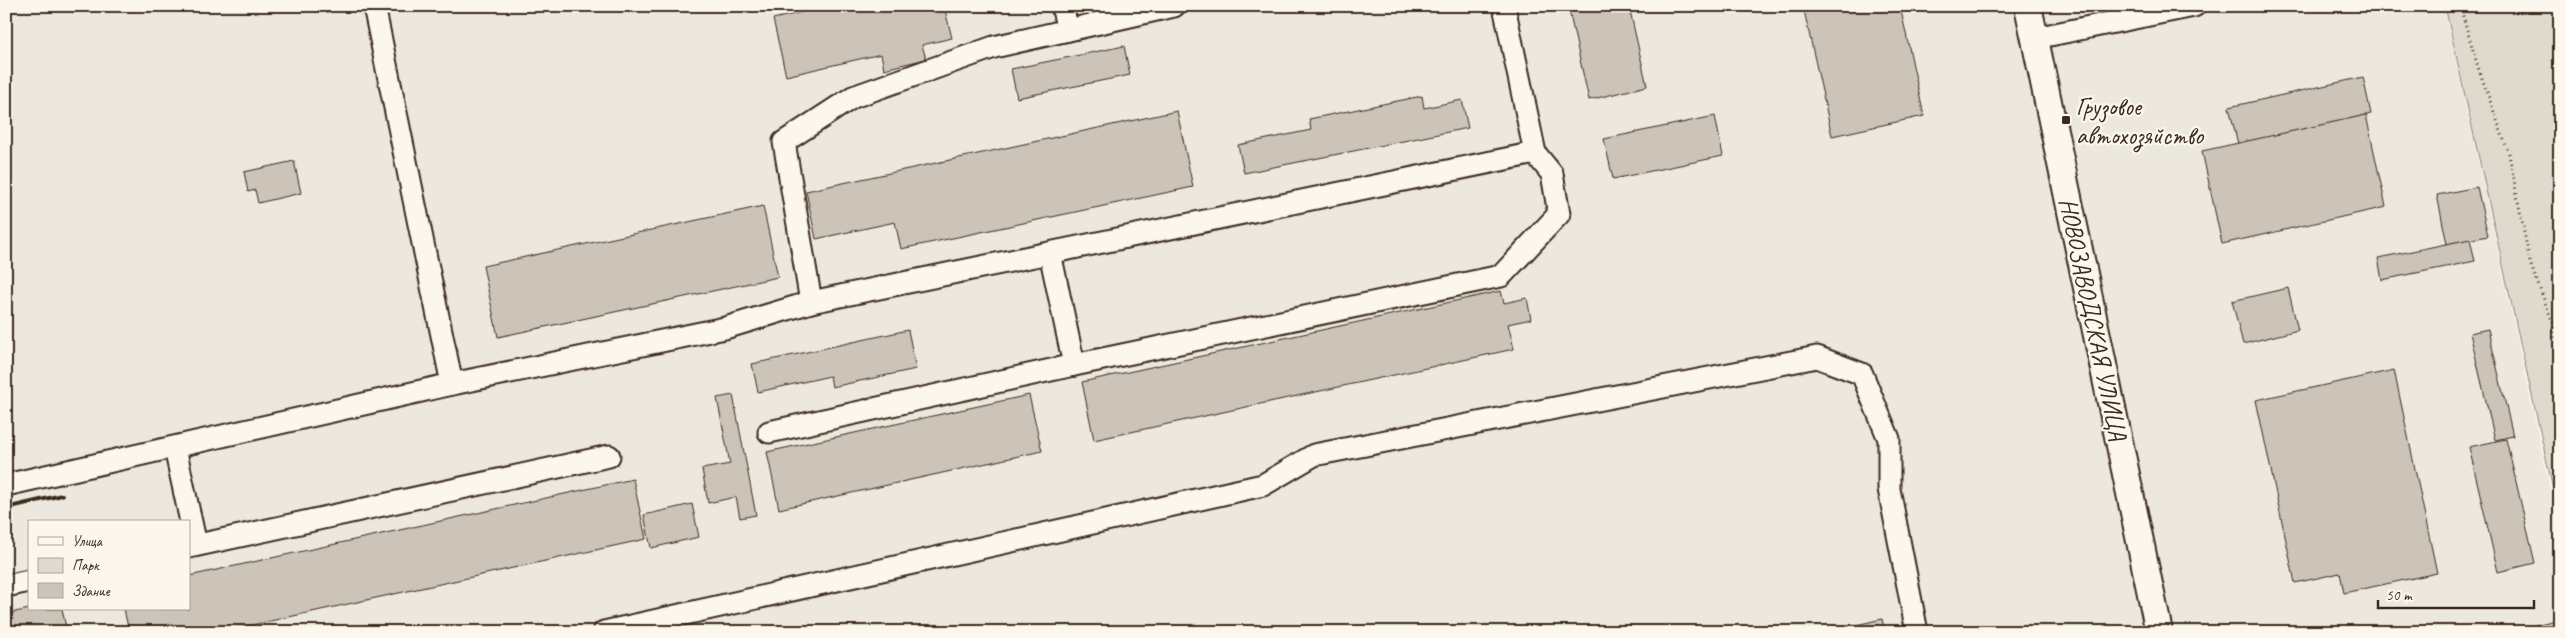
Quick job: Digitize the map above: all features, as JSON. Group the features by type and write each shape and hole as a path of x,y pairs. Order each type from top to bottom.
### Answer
{"main road":[{"name":"НОВОЗАВОДСКАЯ УЛИЦА","path":"2028,6 2159,632"}],"street":[{"path":"374,6 452,384"},
{"path":"1062,6 1068,30"},
{"path":"811,302 784,142 853,97 994,47 1174,6"},
{"path":"769,432 1074,364 1501,276 1559,214 1552,174 1535,153 1504,6"},
{"path":"2035,38 2194,6"},
{"path":"6,485 452,384 725,328 811,302 1535,153"},
{"path":"1050,253 1074,364"},
{"path":"604,632 1263,486 1314,455 1817,357 1862,374 1889,439 1889,489 1917,632"},
{"path":"175,448 187,520"},
{"path":"192,546 609,456"},
{"path":"6,586 28,581"}],"path":[{"path":"2350,6 2354,8 2366,6"},
{"path":"2460,6 2478,67 2509,154 2530,263 2553,322 2560,386"}],"shaded area":[{"path":"6,6 2016,6 2154,632 6,632"},
{"path":"2034,6 2169,6 2040,34"},
{"path":"2210,6 2444,6 2560,533 2560,632 2165,632 2043,41"}],"green space":[{"path":"2445,6 2560,6 2560,521"}],"building":[{"path":"829,6 944,6 952,38 922,45 926,59 884,69 881,54 786,76 773,19"},
{"path":"1568,6 1629,6 1647,86 1589,100"},
{"path":"1803,6 1900,6 1924,116 1832,136"},
{"path":"1124,46 1130,75 1017,98 1011,69"},
{"path":"2363,77 2371,114 2238,144 2229,107"},
{"path":"1422,96 1424,108 1462,100 1468,128 1244,173 1238,145 1311,130 1309,119"},
{"path":"1177,111 1193,187 901,249 895,222 816,239 806,191"},
{"path":"2366,115 2386,207 2222,244 2202,151"},
{"path":"1715,116 1723,156 1613,179 1604,139"},
{"path":"294,161 301,193 258,203 255,190 248,192 244,172"},
{"path":"2477,187 2488,236 2447,244 2437,195"},
{"path":"763,206 778,277 498,337 483,266"},
{"path":"2470,239 2475,261 2382,280 2378,258"},
{"path":"2288,288 2298,330 2243,344 2232,301"},
{"path":"1501,291 1504,303 1527,298 1531,319 1508,324 1514,349 1094,440 1082,382"},
{"path":"2488,329 2513,436 2495,440 2470,333"},
{"path":"908,330 916,369 832,387 830,376 758,392 752,364"},
{"path":"2394,370 2437,573 2344,593 2340,573 2295,583 2256,400"},
{"path":"733,395 756,515 740,518 736,497 708,503 702,469 730,464 717,398"},
{"path":"1029,395 1042,451 779,509 767,452"},
{"path":"2506,439 2535,563 2498,572 2469,447"},
{"path":"633,479 646,539 220,632 129,632 124,610 190,610 190,576"},
{"path":"692,504 699,537 651,548 644,515"},
{"path":"28,609 62,610 67,632 6,632 6,614"},
{"path":"1882,619 1885,632 1844,632 1843,628"},
{"path":"2560,619 2560,632 2520,632 2519,629"}],"railway":[{"path":"6,508 62,495"}],"place":[{"name":"Грузовое автохозяйство","path":"2066,120"}]}
